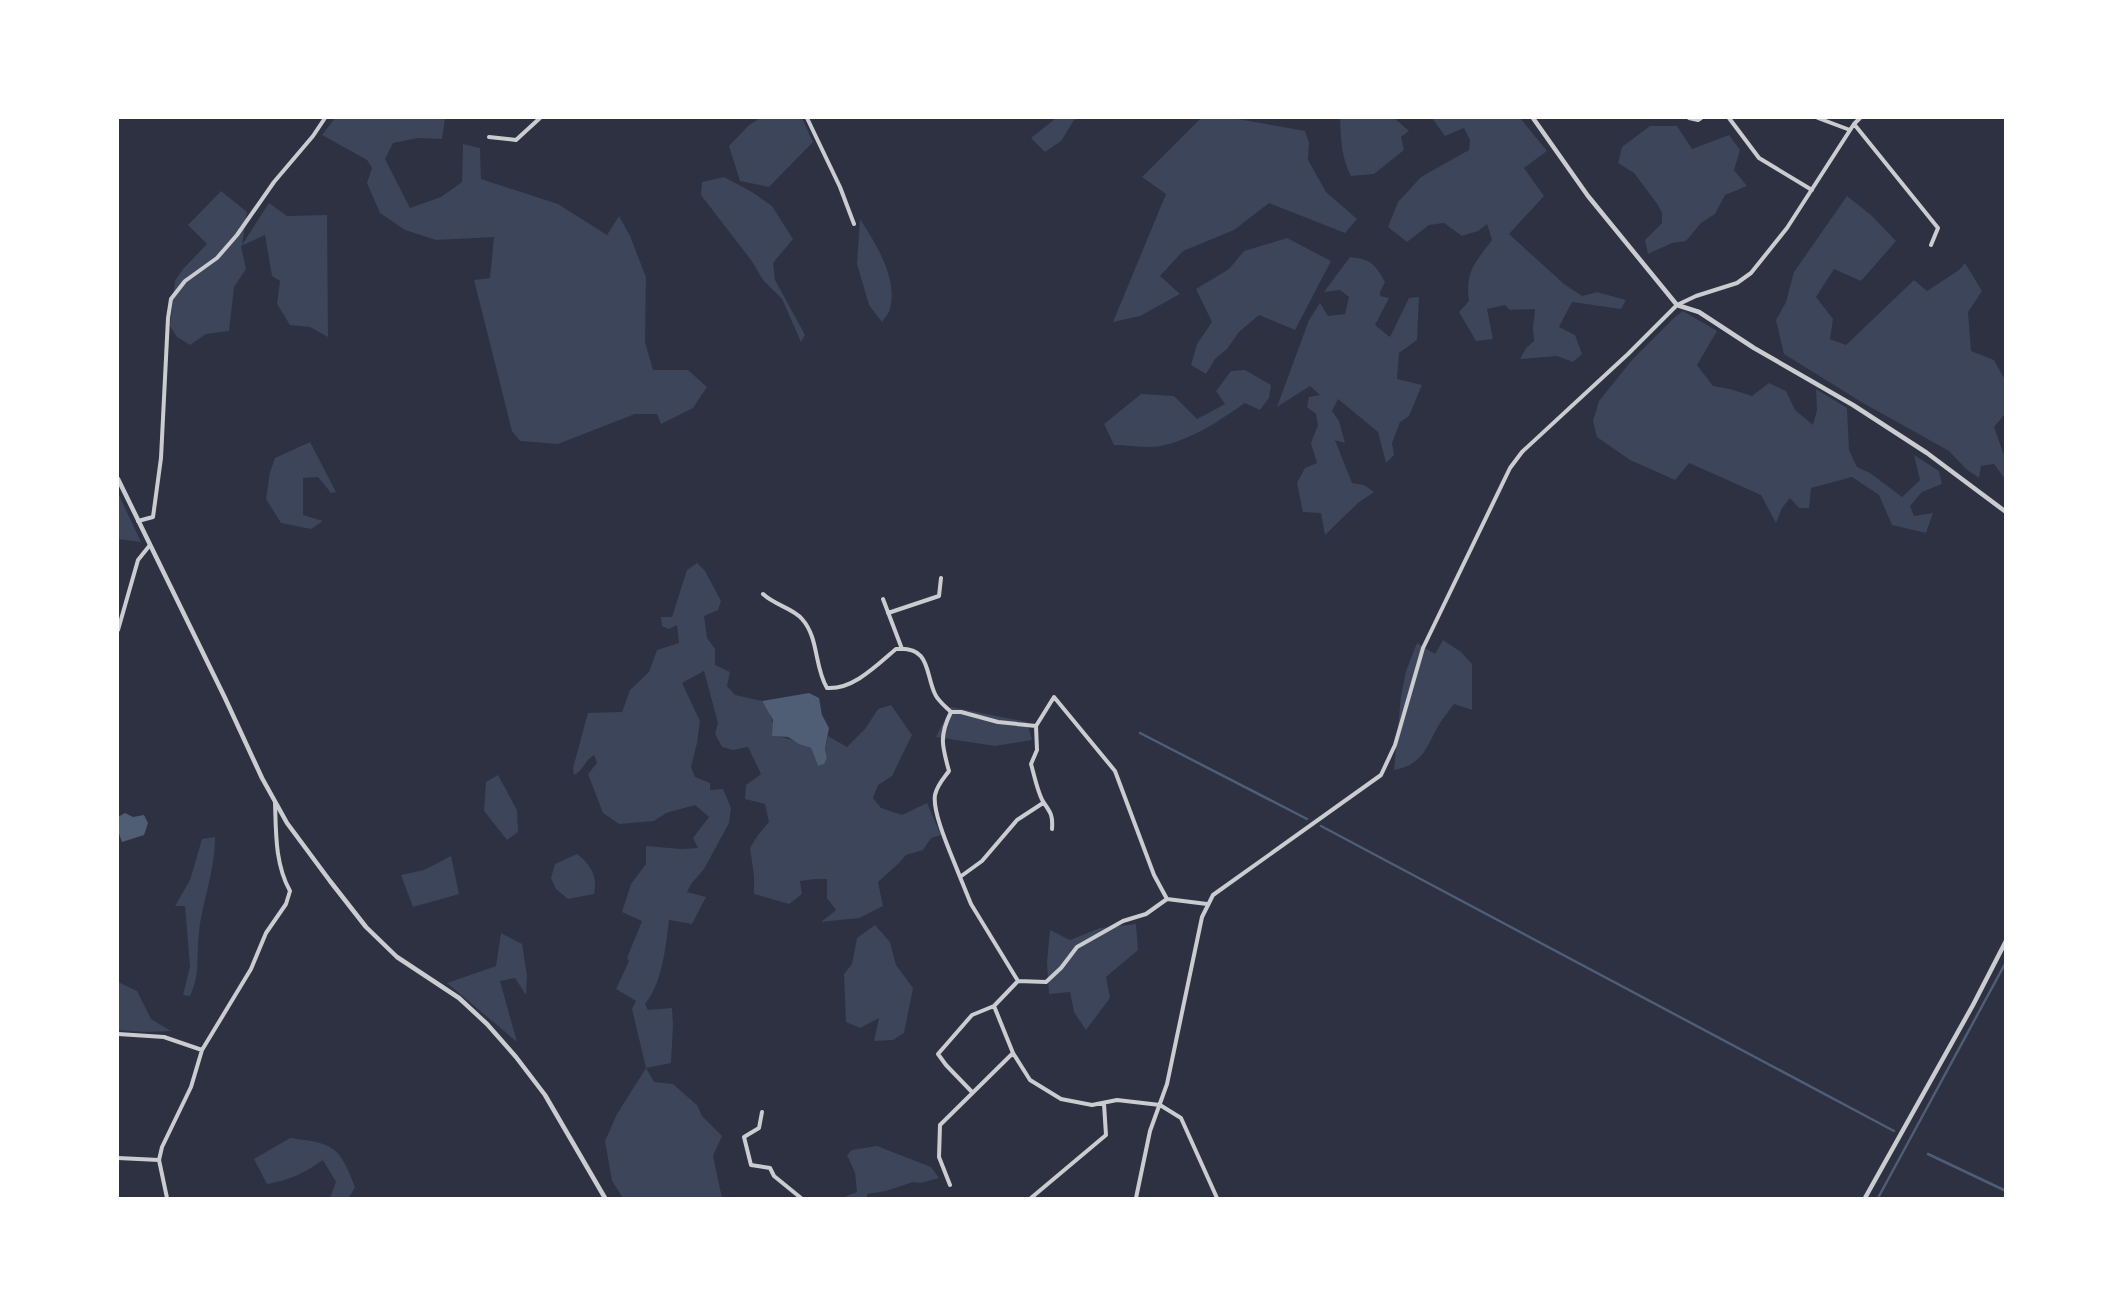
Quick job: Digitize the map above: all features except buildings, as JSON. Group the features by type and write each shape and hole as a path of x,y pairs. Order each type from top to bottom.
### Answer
{"street":[{"path":"138,521 153,517 161,458 168,318 171,299 185,281 217,258 237,235 274,182 313,136 325,118"},
{"path":"489,137 516,140 540,118"},
{"path":"807,118 840,187 854,224"},
{"path":"1533,118 1588,196 1677,305 1699,312 1754,348 1853,405 1927,453 2006,512"},
{"path":"1689,118 1698,120 1701,118"},
{"path":"1729,118 1758,158 1812,190"},
{"path":"1818,118 1850,130"},
{"path":"1136,1198 1150,1131 1167,1084 1202,917 1207,904 1213,896 1381,775 1395,745 1423,648 1510,468 1522,452 1628,354 1677,305 1696,296 1737,283 1750,273 1787,228 1850,130 1860,118"},
{"path":"1854,124 1938,228 1931,246"},
{"path":"118,479 262,778 287,822 366,926 398,957 459,998 487,1024 516,1057 545,1095 605,1198"},
{"path":"118,630 138,560 150,545"},
{"path":"888,613 938,596 941,578"},
{"path":"763,594 770,601 801,617 811,631 821,678 827,688 834,689 849,685 896,649 902,649 912,651 925,659 935,696 951,712 961,712 998,722 1036,726"},
{"path":"883,599 902,649"},
{"path":"1052,829 1049,807 1044,803 1031,764 1037,750 1036,726 1054,697 1115,771 1154,875 1167,899"},
{"path":"951,712 943,727 943,750 949,771 938,786 935,795 936,812 971,904 1018,981"},
{"path":"167,1198 159,1160 162,1147 191,1086 202,1050 251,969 266,933 286,904 290,891 282,876 280,866 276,838 274,798"},
{"path":"960,877 982,861 1017,820 1044,803"},
{"path":"972,1092 938,1054 972,1015 994,1006 1018,981 1046,982 1061,968 1077,947 1123,921 1146,914 1167,899 1207,904"},
{"path":"1865,1198 2006,941"},
{"path":"994,1006 1013,1054 1030,1080 1061,1099 1092,1105 1117,1100 1160,1105 1181,1118 1217,1198"},
{"path":"118,1034 164,1037 202,1050"},
{"path":"950,1185 939,1157 940,1125 1013,1054"},
{"path":"1031,1198 1106,1135 1104,1104"},
{"path":"762,1112 759,1128 744,1137 751,1165 770,1168 774,1176 801,1198"},
{"path":"118,1158 159,1160"}],"shaded area":[{"path":"335,118 445,118 442,139 418,138 393,143 385,159 410,208 441,197 462,182 463,144 480,148 481,179 558,204 607,235 619,216 630,236 646,277 645,342 653,370 688,370 707,387 693,408 661,424 657,414 635,414 558,444 520,441 512,431 474,280 490,278 494,237 436,240 405,230 380,213 367,183 372,168 367,160 322,135"},
{"path":"760,118 802,118 813,142 769,187 740,181 729,146 749,125"},
{"path":"1056,118 1081,118 1074,120 1061,141 1045,152 1031,138"},
{"path":"1201,118 1232,118 1305,131 1309,143 1308,160 1326,192 1357,219 1345,233 1269,203 1234,230 1183,251 1160,276 1180,294 1140,316 1113,322 1166,194 1142,177"},
{"path":"1340,118 1394,118 1409,131 1401,137 1404,150 1374,174 1351,176 1343,155"},
{"path":"1432,118 1520,118 1547,151 1524,168 1544,196 1509,234 1564,284 1582,296 1597,292 1626,300 1621,309 1572,302 1559,327 1575,335 1582,354 1573,362 1557,356 1520,359 1526,348 1534,341 1535,309 1510,310 1505,305 1487,309 1493,339 1476,341 1459,312 1469,301 1469,282 1473,268 1492,240 1487,224 1478,231 1462,236 1444,223 1429,225 1407,242 1388,227 1398,202 1421,177 1469,150 1470,140 1464,128 1445,136"},
{"path":"1650,126 1677,126 1692,149 1729,135 1740,150 1734,170 1747,186 1725,195 1715,214 1701,223 1686,241 1672,243 1648,254 1645,240 1662,223 1662,213 1634,173 1618,163 1622,147"},
{"path":"724,177 752,192 772,206 793,239 773,263 775,280 805,335 801,342 782,299 763,280 751,260 701,195 702,182"},
{"path":"221,191 247,212 242,245 269,203 287,216 327,215 328,337 310,327 290,325 277,304 280,281 272,276 265,235 241,246 246,269 234,287 229,331 206,334 190,345 177,337 170,326 175,281 183,269 207,244 188,225"},
{"path":"1847,196 1871,215 1896,241 1861,281 1834,269 1816,297 1833,319 1830,339 1846,345 1914,280 1927,291 1959,270 1965,263 1982,291 1968,312 1971,351 1994,360 2005,380 2005,414 1994,427 2005,458 2005,479 1994,464 1981,466 1979,478 1966,469 1949,451 1863,403 1784,354 1776,320 1786,302 1794,272"},
{"path":"860,219 879,250 891,285 890,309 882,322 869,305 857,264"},
{"path":"1287,238 1331,261 1295,330 1259,315 1239,332 1227,349 1215,359 1206,374 1191,365 1197,344 1212,322 1196,289 1229,269 1244,251"},
{"path":"1350,257 1372,263 1385,282 1380,296 1389,298 1375,325 1390,337 1409,298 1419,297 1417,340 1399,353 1397,379 1422,385 1409,416 1400,422 1392,443 1394,455 1386,463 1378,432 1338,399 1332,411 1339,421 1345,443 1335,440 1352,483 1364,485 1374,492 1358,503 1325,535 1321,513 1303,512 1297,483 1305,468 1317,463 1311,443 1318,425 1316,414 1307,407 1309,397 1320,395 1310,386 1277,407 1309,320 1320,303 1328,316 1345,314 1349,297 1340,290 1324,292"},
{"path":"1683,311 1717,331 1697,365 1713,386 1752,396 1769,383 1786,391 1795,410 1813,425 1817,410 1816,389 1847,408 1849,450 1857,467 1870,473 1902,497 1920,480 1914,455 1939,471 1942,484 1922,492 1910,506 1914,516 1933,513 1926,533 1892,525 1879,495 1852,477 1811,488 1809,508 1799,508 1790,498 1782,508 1776,523 1761,495 1689,463 1675,480 1630,460 1597,437 1593,421 1599,401 1632,360"},
{"path":"1245,370 1271,385 1269,398 1260,410 1245,403 1195,434 1173,443 1156,447 1114,445 1104,424 1141,394 1174,396 1197,419 1225,404 1216,391 1231,371"},
{"path":"310,442 336,492 331,493 318,477 303,478 303,515 323,521 311,529 281,523 266,499 270,472 275,458"},
{"path":"118,493 141,542 118,539"},
{"path":"697,563 705,571 721,601 718,610 704,616 707,638 715,649 715,665 730,672 727,686 735,695 762,701 769,712 778,737 791,739 811,748 818,766 827,758 825,749 828,736 847,747 865,729 878,709 891,705 912,735 892,776 878,785 873,798 881,808 902,815 927,803 941,835 931,838 923,850 906,855 878,882 883,906 859,918 821,922 836,910 827,898 827,879 800,881 802,894 789,904 754,894 754,876 750,848 769,822 765,804 745,799 746,785 761,774 748,747 733,750 722,747 715,734 718,723 704,671 682,683 700,721 691,767 695,777 710,783 710,790 723,789 731,808 729,823 704,869 691,884 687,892 706,897 692,924 669,920 665,953 656,986 645,1004 648,1010 672,1008 671,1063 646,1068 632,1009 636,1001 616,989 629,961 627,958 642,921 622,912 631,884 646,864 646,846 681,849 698,848 693,838 709,817 695,805 666,813 654,821 619,824 603,813 588,774 597,763 594,755 574,775 573,768 588,713 622,712 630,690 649,672 657,650 679,643 677,625 669,629 662,626 661,617 672,617 687,570"},
{"path":"1443,640 1461,652 1472,664 1472,710 1454,704 1418,759 1394,770 1401,696 1406,671 1417,643 1435,654"},
{"path":"809,693 819,698 822,715 829,728 825,749 827,758 824,764 818,766 811,748 799,744 788,737 772,736 773,720 762,701"},
{"path":"951,707 1027,722 1032,740 995,746 936,737"},
{"path":"498,775 517,810 518,832 507,840 484,811 486,782"},
{"path":"125,813 133,817 144,815 148,823 144,835 122,842 118,831 118,817"},
{"path":"215,837 213,862 199,932 196,980 190,996 183,995 190,967 185,906 175,906 190,880 202,839"},
{"path":"577,854 590,867 595,882 594,894 568,899 556,889 551,878 555,864"},
{"path":"451,856 459,894 413,907 401,875 424,870"},
{"path":"1136,924 1138,950 1106,977 1110,998 1086,1030 1074,1012 1070,992 1049,994 1047,962 1050,930 1070,940 1100,928"},
{"path":"875,925 890,942 896,965 913,988 904,1033 893,1040 874,1041 879,1018 860,1028 846,1022 844,974 852,964 857,938"},
{"path":"501,933 522,944 527,975 526,995 515,978 500,981 517,1042 447,983 496,966"},
{"path":"118,982 137,991 151,1019 171,1031 118,1030"},
{"path":"646,1068 654,1082 673,1084 697,1105 702,1116 722,1136 713,1156 722,1198 623,1198 612,1181 605,1141 617,1114"},
{"path":"290,1138 329,1146 337,1152 346,1166 355,1187 349,1198 330,1198 336,1182 323,1160 297,1175 267,1184 254,1159"},
{"path":"877,1146 931,1167 939,1178 921,1183 913,1182 886,1191 867,1194 867,1198 842,1198 857,1192 855,1173 847,1155 852,1150"}],"waterway":[{"path":"1140,733 1307,819"},
{"path":"1321,826 1894,1131"},
{"path":"1878,1198 2006,962"},
{"path":"1928,1154 2006,1191"}]}
